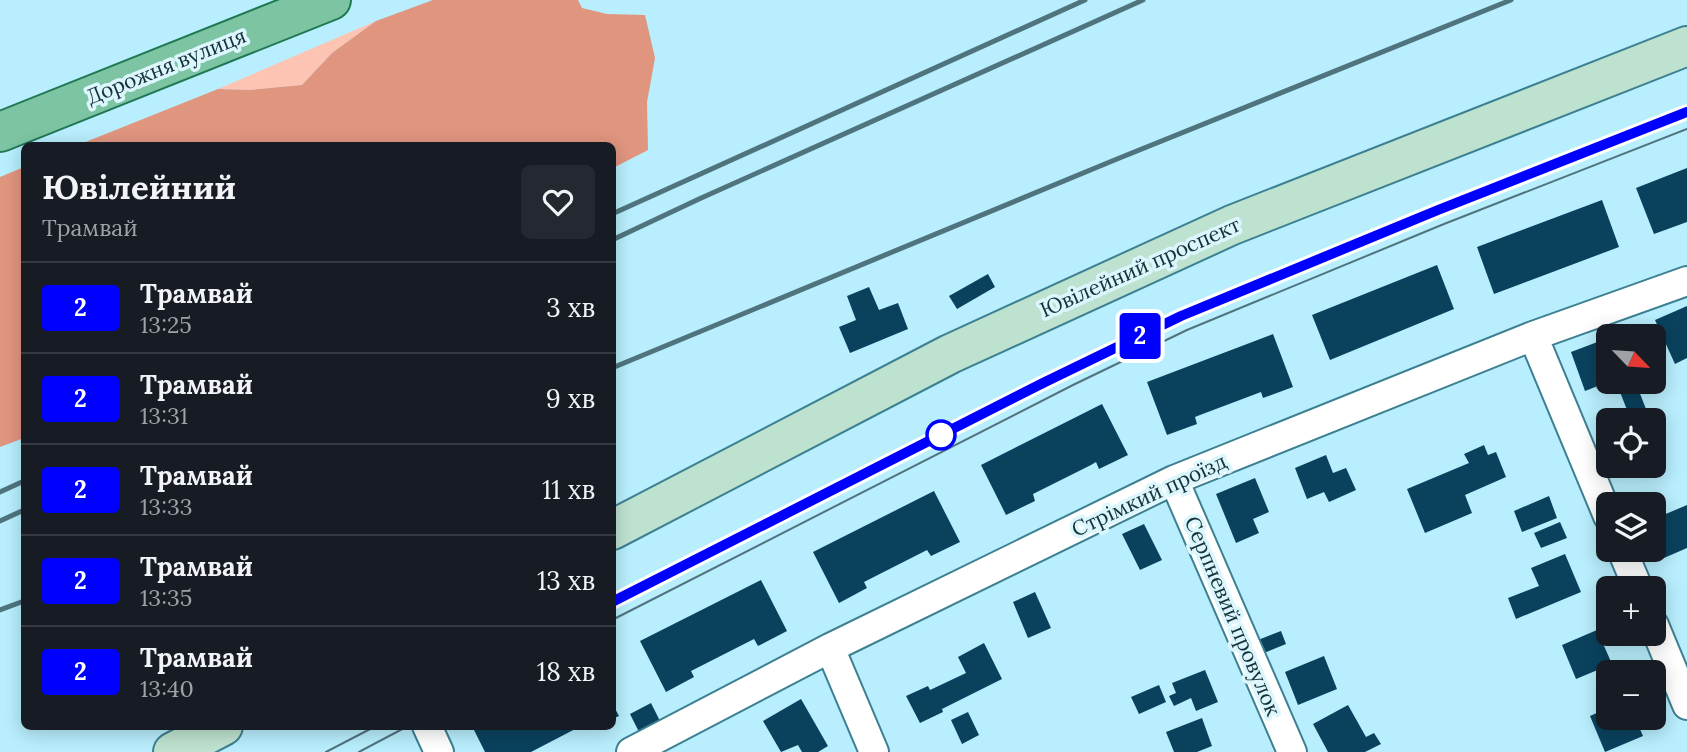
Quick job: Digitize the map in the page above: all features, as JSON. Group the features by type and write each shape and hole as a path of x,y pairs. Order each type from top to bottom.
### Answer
{"main road":[{"name":"Дорожня вулиця","path":"0,132 331,0"},
{"name":"Ювілейний проспект","path":"616,528 950,354 1232,225 1687,46"},
{"path":"173,752 215,730"}],"street":[{"name":"Стрімкий проїзд","path":"631,752 830,648 1174,480 1533,336 1687,281"},
{"path":"1533,336 1598,492"},
{"name":"Серпневий провулок","path":"1174,480 1292,752"},
{"path":"1663,646 1687,705"},
{"path":"830,648 874,752"},
{"path":"428,730 439,752"}],"shaded area":[{"path":"433,0 578,0 582,8 607,14 645,15 655,58 647,102 648,150 616,166 616,142 86,142 218,89 250,90 302,85 332,53 376,21"},
{"path":"376,21 332,53 302,85 250,90 218,89"},
{"path":"21,168 21,439 0,447 0,177"}],"building":[{"path":"1687,168 1687,222 1654,234 1636,188"},
{"path":"1602,200 1619,247 1494,294 1477,247"},
{"path":"1437,265 1454,309 1330,360 1312,315"},
{"path":"988,274 995,287 957,309 949,296"},
{"path":"869,287 879,310 898,303 908,329 850,353 839,327 856,320 847,296"},
{"path":"1687,306 1687,358 1675,364 1666,344 1666,324 1657,324 1655,320"},
{"path":"1273,334 1293,387 1263,398 1261,392 1200,415 1195,417 1197,424 1167,435 1147,382"},
{"path":"1596,343 1596,387 1585,391 1571,352"},
{"path":"1621,394 1640,394 1646,408 1626,408"},
{"path":"1102,404 1128,455 1099,469 1096,462 1033,494 1035,501 1006,515 981,465"},
{"path":"1484,445 1488,455 1496,452 1506,477 1465,495 1472,513 1425,533 1407,489 1469,463 1464,454"},
{"path":"1326,455 1333,473 1346,468 1356,490 1329,502 1324,492 1307,499 1295,468"},
{"path":"1255,478 1269,512 1253,519 1259,533 1236,543 1216,494"},
{"path":"934,491 960,542 931,556 927,550 864,582 867,588 839,603 813,552"},
{"path":"1549,496 1557,518 1522,532 1514,511"},
{"path":"1687,505 1687,548 1666,557 1666,514"},
{"path":"1560,522 1567,538 1541,548 1534,533"},
{"path":"1144,524 1162,560 1140,570 1122,534"},
{"path":"1565,554 1581,592 1516,619 1508,598 1539,586 1531,568"},
{"path":"761,580 787,631 758,646 754,639 691,671 694,677 666,692 640,641"},
{"path":"1035,592 1051,628 1028,638 1013,602"},
{"path":"1596,630 1596,646 1604,646 1610,660 1596,660 1596,671 1576,679 1562,645"},
{"path":"1281,631 1286,644 1264,653 1258,640"},
{"path":"984,643 1002,679 920,723 906,696 928,686 930,690 966,673 958,657"},
{"path":"1324,656 1337,689 1298,705 1285,672"},
{"path":"1205,670 1218,702 1196,711 1191,698 1174,706 1169,696 1176,693 1172,683"},
{"path":"1159,685 1166,702 1139,714 1131,697"},
{"path":"801,699 828,746 818,752 802,752 798,745 781,752 763,721"},
{"path":"651,703 661,723 640,734 630,714"},
{"path":"1348,705 1366,737 1374,733 1381,744 1365,752 1328,752 1313,724"},
{"path":"968,712 979,735 962,744 951,720"},
{"path":"1596,713 1596,730 1640,730 1643,736 1605,752 1590,716"},
{"path":"1202,718 1212,746 1197,752 1174,752 1166,732"},
{"path":"474,730 573,730 531,752 485,752"}],"tram line":[{"path":"616,600 949,430 1181,316 1438,210 1687,112"},
{"name":"2","path":"616,600 1043,383 1181,316 1438,210 1687,112"},
{"path":"616,618 1073,385 1187,330 1444,224 1687,129"},
{"path":"326,752 368,730"},
{"path":"359,752 400,730"}],"railway":[{"path":"616,212 1085,0"},
{"path":"616,238 1143,0"},
{"path":"616,366 1117,159 1511,0"},
{"path":"0,492 21,482"},
{"path":"0,521 21,511"},
{"path":"0,610 21,602"}]}
